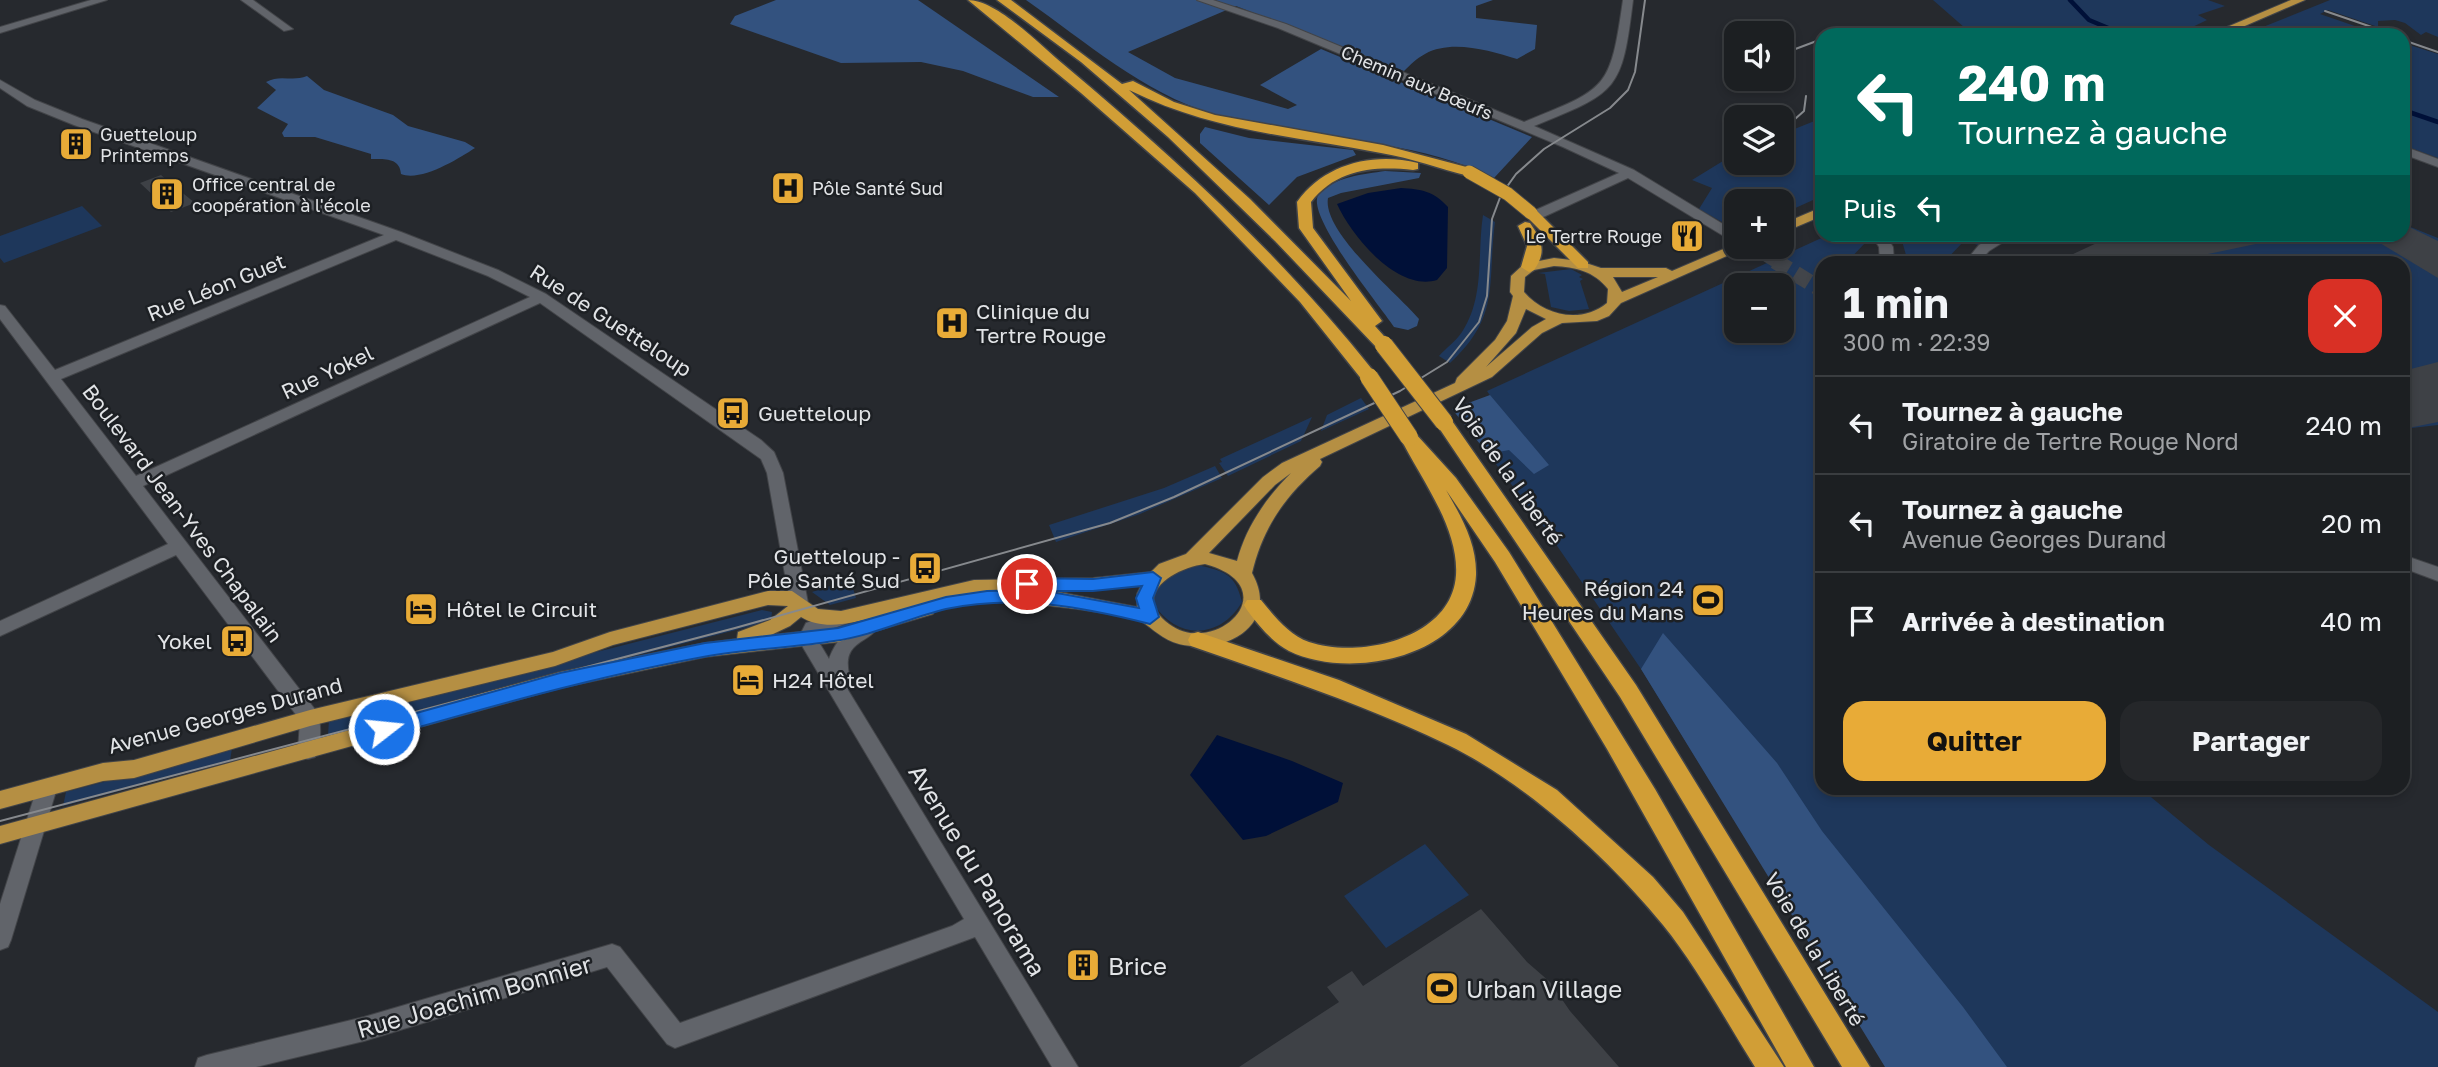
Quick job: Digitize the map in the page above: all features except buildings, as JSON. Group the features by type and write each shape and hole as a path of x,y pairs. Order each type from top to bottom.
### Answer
{"highway":[{"path":"974,0 1111,111 1202,194 1329,325 1369,377 1409,437 1434,461 1466,506 1581,686 1801,1067"},
{"name":"Voie de la Liberté","path":"1003,0 1096,67 1235,190 1384,345 1444,422 1628,691 1857,1067"},
{"path":"1096,67 1174,108 1213,121 1281,136 1395,151 1467,176 1493,198 1530,219 1583,265"},
{"path":"1384,345 1370,314 1306,228 1304,202 1315,186 1330,176 1374,164 1419,167 1467,176"},
{"path":"1529,267 1536,253 1530,219"},
{"path":"1254,605 1280,635 1305,649 1330,655 1365,655 1388,651 1424,636 1447,617 1464,590 1464,554 1453,522 1420,467 1409,437"},
{"path":"1198,640 1331,686 1447,736 1495,761 1549,797 1644,885 1674,920 1771,1067"}],"main road":[{"path":"2231,28 2300,0"},
{"path":"1794,224 1815,215"},
{"path":"1519,296 1535,310 1560,318 1596,316 1607,311 1616,300 1724,249"},
{"path":"1457,386 1498,344 1516,320 1520,308 1516,280 1529,267 1554,262 1583,265 1598,272 1613,285 1616,300"},
{"path":"1598,272 1642,274 1687,269"},
{"path":"1193,558 1269,481 1288,467 1487,374 1537,330 1560,318"},
{"path":"1244,574 1249,545 1275,498 1336,445"},
{"path":"0,835 560,680 705,650 807,639 875,624 946,603 987,597 1042,596 1103,606 1150,617 1170,634 1198,640 1220,637 1238,628 1250,615 1254,605 1252,587 1244,574 1225,562 1193,558 1169,565 1153,578 1145,598 1150,617"},
{"name":"Avenue Georges Durand","path":"0,800 103,772 134,769 310,718 555,659 610,639 768,598 787,596 814,615 841,618 974,587 1093,585 1153,578"},
{"path":"705,650 777,624 795,612 799,603"}],"street":[{"path":"0,30 102,0"},
{"path":"246,0 288,29"},
{"name":"Chemin aux Bœufs","path":"1202,0 1282,26 1524,126 1629,173 1724,235"},
{"path":"1524,126 1576,103 1609,81 1617,59 1628,0"},
{"name":"Rue de Guetteloup","path":"0,83 31,103 78,122 396,235 492,273 541,297 716,415 768,456 775,473 799,603"},
{"path":"2410,153 2438,163"},
{"path":"1530,219 1629,173"},
{"name":"Rue Léon Guet","path":"52,377 396,235"},
{"path":"1977,256 1984,248 1995,242"},
{"name":"Rue Yokel","path":"131,485 541,297"},
{"name":"Boulevard Jean-Yves Chapalain","path":"0,309 310,718"},
{"path":"0,629 178,546"},
{"path":"2410,564 2438,574"},
{"path":"768,598 786,584 792,566"},
{"path":"807,639 813,628 841,618"},
{"name":"Avenue du Panorama","path":"844,700 838,676 841,651 847,639 875,624"},
{"name":"Avenue du Panorama","path":"807,639 1066,1067"},
{"path":"308,751 310,718"},
{"path":"0,940 47,788"},
{"name":"Rue Joachim Bonnier","path":"207,1067 364,1029 612,955 675,1037 959,934 978,923"}],"shaded area":[{"path":"776,0 918,0 1059,97 1033,97 963,71 921,62 841,63 730,24 735,16"},
{"path":"1026,0 1493,0 1476,6 1476,18 1537,25 1535,49 1517,59 1471,48 1447,47 1425,54 1404,71 1236,6 1128,52 1175,78 1288,109 1297,105 1260,85 1321,49 1532,137 1494,178 1460,164 1390,146 1283,130 1213,114 1187,105 1138,79"},
{"path":"1933,0 2208,0 2225,6 2198,15 2207,20 2190,28 1965,28"},
{"path":"2330,0 2438,0 2438,37 2426,32 2421,35 2405,23 2395,20 2378,21 2378,27 2328,10 2320,14 2361,28 2260,28"},
{"path":"2410,45 2438,54 2438,158 2410,148"},
{"path":"307,76 324,90 393,115 408,126 465,142 475,148 439,168 409,176 401,174 398,164 386,159 371,159 371,154 315,137 284,137 282,133 288,124 257,108 276,90 266,82"},
{"path":"1815,121 1815,199 1794,209 1794,189 1724,189 1724,223 1699,209 1712,188 1692,180 1724,160 1724,175 1794,175 1794,129"},
{"path":"1205,127 1249,138 1353,150 1356,155 1297,177 1269,205 1200,143 1200,134"},
{"path":"1385,171 1421,173 1419,178 1328,198 1329,212 1337,228 1363,262 1419,319 1417,326 1408,330 1394,327 1360,281 1332,239 1317,204 1319,194 1332,184 1350,177"},
{"path":"1401,188 1427,192 1438,197 1448,207 1447,268 1437,280 1422,282 1392,270 1365,246 1337,204 1368,193"},
{"path":"82,206 102,226 4,263 0,258 0,236"},
{"path":"1483,215 1495,222 1489,298 1477,330 1450,363 1439,356 1462,332 1474,304"},
{"path":"2410,227 2438,238 2438,425 2410,428 2410,256 2070,256 2101,242 2410,242"},
{"name":"Région 24 Heures du Mans","path":"1815,241 1865,243 1853,256 1815,256 1815,795 2148,795 2209,845 2438,1012 2438,1067 1887,1067 1641,669 1547,531 1460,417 1497,406 1487,391 1724,283 1724,343 1794,343 1794,273 1745,273 1776,259 1794,259 1794,251"},
{"path":"1902,242 1963,242 1950,256 1906,256"},
{"path":"1571,269 1582,275 1579,277 1583,279 1580,281 1589,309 1569,311 1551,307 1545,274 1538,273"},
{"path":"1490,395 1549,465 1534,474 1509,450 1488,454 1452,409"},
{"path":"1361,398 1369,409 1321,431 1327,415"},
{"path":"1312,417 1301,441 1228,476 1219,463 1222,462 1220,459"},
{"path":"1215,466 1222,478 1140,514 1056,542 1049,525 1164,488"},
{"path":"1197,565 1214,569 1232,579 1242,602 1222,623 1198,631 1174,624 1153,603 1159,586 1168,575"},
{"path":"850,579 856,598 830,605 812,592"},
{"path":"762,610 772,612 771,621 328,735 329,720"},
{"path":"1663,633 1777,763 1822,831 1963,1007 2007,1067 1885,1067 1641,669"},
{"path":"1217,735 1292,761 1343,783 1338,802 1266,836 1243,840 1190,775"},
{"path":"232,748 230,761 63,806 66,792"},
{"path":"1425,844 1469,895 1386,948 1344,896"}],"waterway":[{"path":"2070,0 2089,20 2108,28"},
{"path":"2410,112 2438,122"}],"tunnel":[{"path":"1771,259 1778,263"},
{"path":"1775,261 1815,286"}],"tram line":[{"path":"0,821 735,628 1110,523 1174,497 1400,391 1447,362 1479,322 1487,296 1492,219 1501,195 1516,174 1544,149 1610,108 1628,90 1635,72 1645,0"},
{"path":"2325,11 2375,28"},
{"path":"1794,50 1815,42"},
{"path":"2410,42 2438,52"},
{"path":"1795,119 1804,111 1806,96"}],"place":[{"name":"Guetteloup Printemps","path":"76,144"},
{"name":"Pôle Santé Sud","path":"788,188"},
{"name":"Office central de coopération à l'école","path":"167,194"},
{"name":"Le Tertre Rouge","path":"1687,236"},
{"name":"Clinique du Tertre Rouge","path":"952,323"},
{"name":"Guetteloup","path":"733,413"},
{"name":"Guetteloup - Pôle Santé Sud","path":"925,568"},
{"name":"Région 24 Heures du Mans","path":"1708,600"},
{"name":"Hôtel le Circuit","path":"421,609"},
{"name":"Yokel","path":"237,641"},
{"name":"H24 Hôtel","path":"748,680"},
{"name":"Brice","path":"1083,965"},
{"name":"Urban Village","path":"1442,988"}],"route":[{"path":"384,729 560,680 705,650 763,641 838,635 946,603 987,597 1042,596 1150,617 1145,593 1153,578 1093,585 1027,584"}]}
